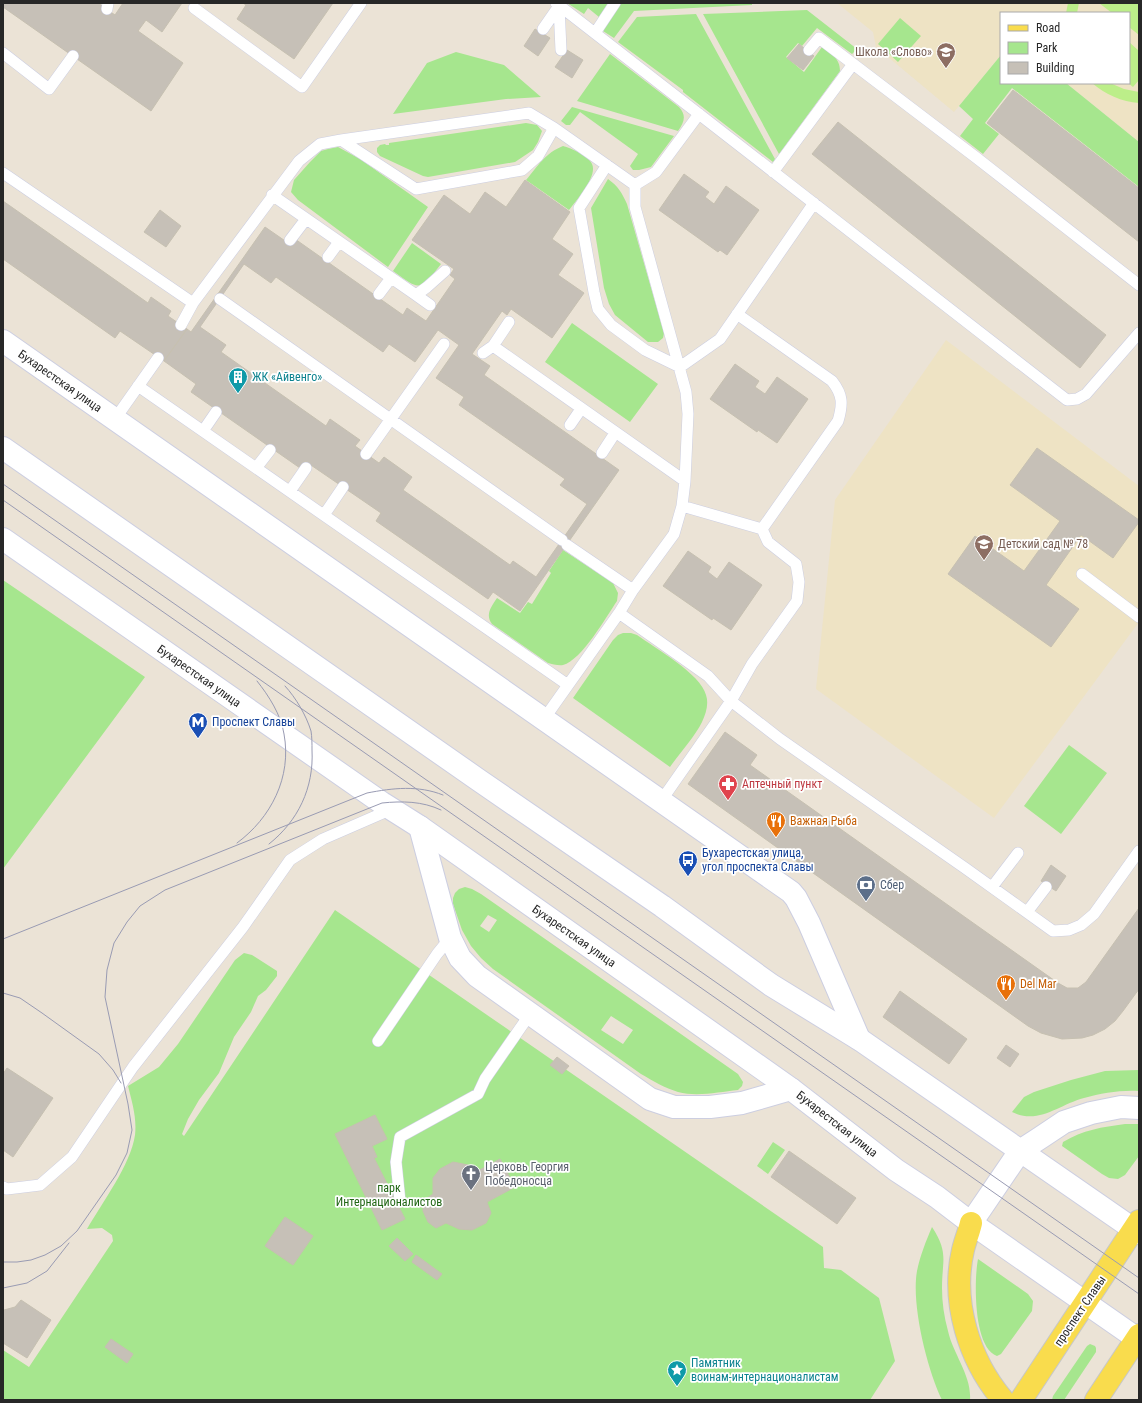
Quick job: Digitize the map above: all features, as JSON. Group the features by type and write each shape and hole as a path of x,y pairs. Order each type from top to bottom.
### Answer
{"main road":[{"name":"Бухарестская улица","path":"3,341 791,892 810,923 859,1039"},
{"path":"3,448 473,777 662,906 771,985 859,1039 1020,1151 1137,1228"},
{"name":"Бухарестская улица","path":"3,539 382,803 420,827 791,1089 896,1170 937,1197 971,1223 1138,1338"},
{"path":"420,827 450,938 460,958 477,976 650,1099 674,1107 710,1107 742,1103 791,1089"},
{"path":"1003,1400 994,1390 979,1364 968,1338 961,1309 960,1280 963,1251 971,1223 1020,1151 1064,1122 1091,1113 1121,1107 1139,1108"},
{"name":"проспект Славы","path":"1021,1400 1137,1228"},
{"path":"1096,1400 1138,1338"}],"lane":[{"path":"194,8 302,87 361,3"},
{"path":"594,33 615,3"},
{"path":"558,4 1068,400 1078,399 1086,394 1139,333"},
{"path":"543,29 558,4"},
{"path":"558,4 561,50"},
{"path":"809,50 819,38 978,158 1139,285"},
{"path":"3,53 50,89 73,56"},
{"path":"773,172 852,64"},
{"path":"181,324 193,303 299,161 320,144 529,113 554,128 635,185"},
{"path":"635,185 656,172 699,114"},
{"path":"341,140 416,189 522,170 538,156 554,128"},
{"path":"607,165 580,208 598,309 611,325 645,350 680,367"},
{"path":"3,172 193,303"},
{"path":"544,719 619,613 633,590 674,534 682,506 685,481 688,414 686,392 635,207 635,185"},
{"path":"272,196 430,305"},
{"path":"680,367 720,339 814,203"},
{"path":"290,240 306,219"},
{"path":"328,257 339,242"},
{"path":"416,295 445,271"},
{"path":"379,294 391,278"},
{"path":"204,289 633,590"},
{"path":"737,314 832,381 839,389 841,398 842,408 838,421 762,529"},
{"path":"483,353 493,346 509,322"},
{"path":"366,454 444,344"},
{"path":"493,346 685,481"},
{"path":"115,419 158,358"},
{"path":"138,386 568,685"},
{"path":"570,425 581,408"},
{"path":"203,431 216,412"},
{"path":"602,453 615,433"},
{"path":"256,468 270,450"},
{"path":"290,491 306,468"},
{"path":"324,515 343,487"},
{"path":"661,801 731,702 752,664 797,601 799,582 796,564 768,542 762,529 682,506"},
{"path":"1082,574 1139,617"},
{"path":"619,613 708,676 731,702 818,767 1053,931 1069,930 1081,925 1094,914 1139,852"},
{"path":"3,1187 7,1189 40,1185 72,1156 133,1067 242,927 290,860 323,839 392,809"},
{"path":"992,887 1018,853"},
{"path":"1027,912 1046,887"},
{"path":"378,1041 437,954 450,938"},
{"path":"400,1201 396,1162 400,1137 478,1094 485,1079 530,1014"}],"shaded area":[{"name":"Школа «Слово»","path":"837,3 1139,3 1139,142 1067,84 1130,84 1130,12 1000,12 1000,56 954,112 876,47 873,32"},
{"name":"Детский сад № 78","path":"946,340 1139,486 1139,622 994,818 816,689 835,500"}],"green space":[{"path":"567,3 608,3 599,17 588,8 584,14"},
{"path":"621,3 752,3 752,5 634,11 614,38 603,31"},
{"path":"1068,3 1079,3 1077,12 1066,12"},
{"path":"1099,3 1139,3 1139,35 1130,28 1130,12 1111,12"},
{"path":"807,10 857,49 852,54 817,28 802,46 798,43 786,57 804,72 822,47 832,54 837,60 840,71 779,154 703,14"},
{"path":"696,14 775,159 773,162 683,92 683,90 618,42 637,17"},
{"path":"900,18 921,36 898,62 878,44"},
{"path":"1130,43 1139,51 1139,80 1133,87 1129,84"},
{"path":"456,52 504,65 541,97 506,99 393,114 427,63"},
{"path":"610,54 682,110 684,119 678,131 577,101"},
{"path":"1000,56 1000,84 1067,84 1139,142 1139,187 1012,88 985,123 999,134 983,154 960,136 973,119 959,106"},
{"path":"1093,84 1112,84 1124,89 1139,92 1139,103 1126,101 1102,91"},
{"path":"572,107 674,136 651,167 633,170 630,166 638,154 580,112 570,125 566,125 561,121"},
{"path":"526,123 537,125 542,131 533,150 515,162 428,177 380,156 377,152 377,148 380,145 389,145 389,143"},
{"path":"563,146 584,155 592,164 593,169 592,175 581,195 569,210 526,180 551,152"},
{"path":"338,147 360,159 428,207 388,267 298,200 291,192 294,180 321,151"},
{"path":"608,179 619,190 627,204 664,333 663,338 658,342 648,342 615,315 609,304 604,288 591,208"},
{"path":"412,243 441,264 424,284 419,286 409,282 393,271"},
{"path":"572,323 658,384 630,422 545,362"},
{"path":"563,550 613,583 618,593 617,601 586,647 570,661 560,665 548,663 492,624 489,614 497,598 520,613 528,602 532,604 551,573 549,571"},
{"path":"3,580 145,677 3,869"},
{"path":"623,633 637,635 687,670 696,679 706,695 707,708 702,722 692,739 670,767 573,698 613,640 618,635"},
{"path":"1069,745 1107,773 1061,834 1024,806"},
{"path":"465,887 481,894 738,1074 743,1082 742,1086 738,1090 708,1094 693,1094 678,1092 641,1074 493,969 481,958 471,946 462,930 453,904 455,893 459,889","holes":["488,915 497,920 489,932 480,926","611,1016 633,1030 623,1044 601,1030"]},
{"name":"парк Интернационалистов","path":"335,910 823,1247 824,1268 841,1270 879,1298 895,1361 870,1400 3,1400 3,1350 29,1367 113,1241 112,1235 102,1228 87,1229 122,1171 132,1146 135,1135 135,1122 134,1110 128,1086 159,1067 178,1044 235,960 244,953 252,955 277,971 277,976 266,990 258,996 251,1012 234,1037 219,1073 199,1100 188,1119 182,1134 184,1136"},
{"path":"1139,1070 1139,1091 1118,1091 1091,1096 1040,1115 1031,1116 1012,1112 1024,1097 1034,1092 1105,1071"},
{"path":"1125,1124 1139,1124 1139,1156 1125,1175 1118,1179 1109,1178 1102,1174 1062,1146 1063,1142 1085,1132"},
{"path":"773,1142 785,1150 768,1174 757,1166"},
{"path":"932,1227 943,1250 942,1293 945,1320 950,1340 968,1382 970,1400 942,1400 936,1387 926,1354 918,1318 916,1301 917,1271 923,1249"},
{"path":"978,1259 1028,1294 1033,1301 1032,1311 1001,1354 997,1356 989,1350 983,1340 979,1327 976,1296"},
{"path":"1090,1344 1095,1346 1096,1352 1064,1400 1052,1400 1053,1396 1087,1346"}],"building":[{"path":"3,3 98,3 115,15 123,3 182,3 162,32 146,20 138,31 183,63 151,111 3,7"},
{"path":"243,3 333,3 294,59 237,19 246,5"},
{"path":"535,29 550,38 538,56 524,46"},
{"path":"799,44 814,56 803,70 787,58"},
{"path":"567,50 583,60 572,78 555,67"},
{"path":"1013,90 1139,188 1139,242 987,123"},
{"path":"838,122 1106,335 1080,368 812,154"},
{"path":"684,174 709,192 705,197 714,204 726,186 759,210 727,255 720,250 718,252 659,210"},
{"name":"ЖК «Айвенго»","path":"525,180 570,212 552,239 573,254 558,275 584,293 552,338 511,309 507,315 502,311 472,354 490,366 484,375 619,470 520,611 493,592 488,599 376,521 381,513 305,461 300,468 191,392 196,384 164,361 187,329 191,332 265,227 291,245 295,239 403,315 407,308 426,321 455,279 450,275 454,269 412,240 444,195 470,214 485,192 506,207","holes":["244,264 271,283 276,277 383,352 389,344 415,362 438,330 459,345 436,378 464,397 459,405 565,479 560,485 587,504 536,577 513,561 510,565 403,490 412,477 384,457 379,463 355,446 360,440 330,419 326,426 221,352 226,345 200,327"]},
{"path":"3,201 148,303 151,297 171,311 168,316 187,329 164,361 120,331 115,338 3,259"},
{"path":"160,210 181,226 166,247 144,232"},
{"path":"735,364 759,381 755,387 765,394 777,377 808,399 777,443 758,430 757,432 710,399"},
{"path":"1037,448 1139,520 1113,558 1081,535 1046,585 1079,609 1051,647 948,574 975,536 1024,571 1060,521 1010,485"},
{"path":"688,551 711,567 708,572 717,579 729,562 762,585 731,630 713,618 712,620 663,586"},
{"path":"725,732 757,755 750,765 1067,988 1078,988 1086,982 1139,908 1139,989 1115,1021 1105,1029 1093,1035 1082,1038 1062,1039 1041,1033 1028,1026 688,784"},
{"path":"1051,865 1066,876 1056,891 1041,881"},
{"path":"900,991 967,1039 949,1064 883,1017"},
{"path":"1006,1045 1019,1054 1010,1067 997,1058"},
{"path":"557,1057 569,1066 562,1074 550,1065"},
{"path":"7,1068 53,1098 13,1157 3,1150 3,1074"},
{"path":"375,1115 387,1139 372,1146 377,1157 374,1158 405,1219 382,1230 335,1134"},
{"path":"789,1151 856,1198 837,1224 771,1177"},
{"name":"Церковь Георгия Победоносца","path":"500,1159 515,1187 487,1202 491,1213 486,1223 472,1230 459,1229 446,1223 436,1228 428,1222 423,1211 423,1201 433,1194 433,1178 440,1169 453,1162 468,1165 474,1173"},
{"path":"285,1217 313,1236 293,1265 265,1246"},
{"path":"397,1238 413,1254 405,1261 389,1246"},
{"path":"416,1255 442,1274 437,1280 412,1262"},
{"path":"21,1300 51,1320 27,1358 3,1343 4,1310 15,1307"},
{"path":"111,1339 133,1354 127,1363 105,1347"}],"tram line":[{"path":"3,484 1139,1278"},
{"path":"3,500 1139,1294"},
{"path":"237,843 249,833 269,809 282,781 285,766 286,750 280,720 270,699 257,681"},
{"path":"269,844 288,825 302,803 307,790 312,764 311,731 300,707 285,686"},
{"path":"3,939 367,793 405,788 424,790 443,795"},
{"path":"3,1262 31,1260 45,1255 61,1246 77,1231 116,1175 127,1153 132,1130 128,1104 105,997 107,970 114,943 127,922 140,906 165,890 382,803 412,802 441,810"},
{"path":"3,993 20,998 99,1054 113,1070 121,1083"},
{"path":"3,1288 27,1283 47,1271 69,1243"}],"place":[{"name":"Школа «Слово»","path":"946,69"},
{"name":"ЖК «Айвенго»","path":"238,394"},
{"name":"Детский сад № 78","path":"984,561"},
{"name":"Проспект Славы","path":"198,739"},
{"name":"Аптечный пункт","path":"728,801"},
{"name":"Важная Рыба","path":"776,838"},
{"name":"Бухарестская улица, угол проспекта Славы","path":"688,877"},
{"name":"Сбер","path":"866,902"},
{"name":"Del Mar","path":"1006,1001"},
{"name":"Церковь Георгия Победоносца","path":"471,1191"},
{"name":"Памятник воинам-интернационалистам","path":"677,1387"}]}
